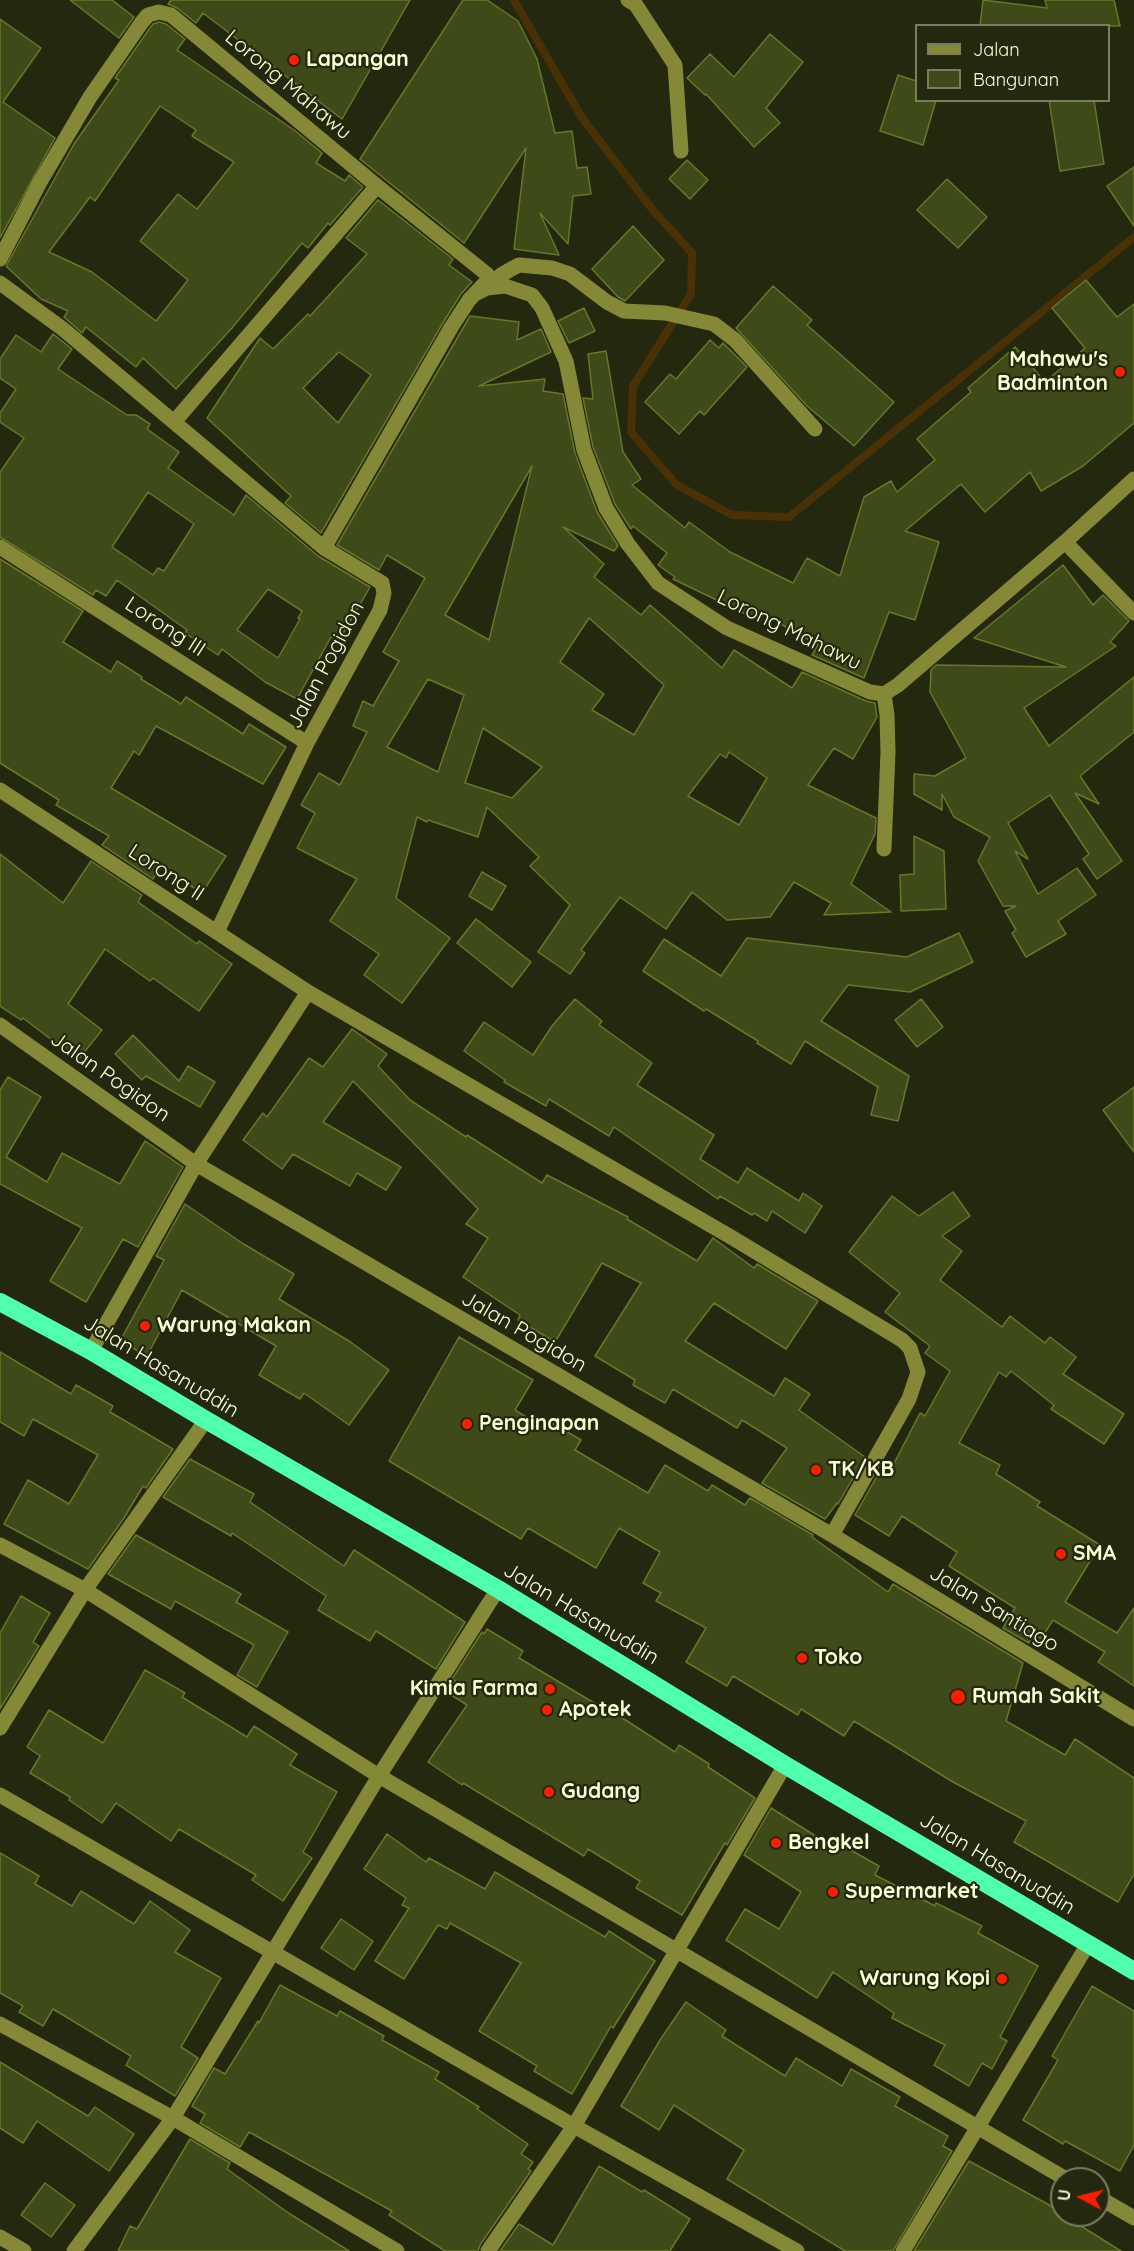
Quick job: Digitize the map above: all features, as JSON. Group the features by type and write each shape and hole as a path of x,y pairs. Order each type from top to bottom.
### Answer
{"highway":[{"name":"Jalan Hasanuddin","path":"0,1302 91,1351 498,1589 785,1765 1134,1971"}],"street":[{"path":"628,0 636,5 675,65 681,151"},
{"name":"Lorong Mahawu","path":"0,259 40,182 90,98 142,22 155,12 171,15 377,186"},
{"path":"174,422 377,186 488,275 488,280 469,300 452,326 324,548"},
{"path":"496,287 501,275 513,268 519,266 552,268 570,274 620,310 665,313 714,324 726,331 815,429"},
{"name":"Jalan Pogidon","path":"0,283 63,329 324,548 382,583 384,592 380,610 308,743 217,932"},
{"name":"Lorong Mahawu","path":"476,293 487,288 505,286 532,296 542,308 566,361 584,450 606,508 628,544 658,583 727,628 870,692 884,694"},
{"path":"884,849 888,752 884,694 898,685 1065,542 1134,479"},
{"path":"1065,542 1134,613"},
{"name":"Lorong III","path":"0,547 308,743"},
{"name":"Lorong II","path":"0,790 309,992 731,1237 902,1340 910,1348 918,1372 909,1399 832,1535"},
{"path":"91,1351 196,1164 309,992"},
{"name":"Jalan Pogidon","path":"0,1025 196,1164 832,1535"},
{"path":"0,1728 85,1590 206,1420"},
{"name":"Jalan Santiago","path":"832,1535 1134,1719"},
{"path":"0,1545 85,1590 379,1776 1050,2170"},
{"path":"74,2251 173,2118 379,1776 498,1589"},
{"path":"488,2251 574,2127 785,1765"},
{"path":"0,1795 574,2127 798,2251"},
{"path":"903,2251 1088,1944"},
{"path":"0,2024 173,2118 397,2251"},
{"path":"1110,2204 1134,2218"},
{"path":"0,2237 24,2251"}],"building":[{"path":"70,0 112,0 134,17 119,38"},
{"path":"171,0 410,0 342,119 203,13 196,23 168,4"},
{"path":"463,0 487,0 518,21 537,59 555,133 572,131 577,168 587,167 591,194 573,196 568,244 540,213 559,255 514,249 526,148 464,243 360,159"},
{"path":"983,0 1047,8 1045,0 1114,0 1120,26 1110,26 1110,24 980,24"},
{"path":"0,19 41,48 3,102 55,138 0,238"},
{"path":"159,22 166,24 185,39 177,50 294,130 322,153 316,163 345,181 349,175 363,187 330,225 328,223 308,248 302,243 232,328 176,389 143,358 136,367 86,327 82,333 64,317 68,311 41,299 6,266 74,144 119,80 115,78 153,24","holes":["160,106 196,130 192,136 234,162 197,209 178,194 140,241 188,280 156,321 92,272 49,252 90,197 95,201"]},
{"path":"770,34 803,62 766,108 780,123 754,147 706,94 687,78 710,54 734,77"},
{"path":"898,75 915,81 915,102 935,102 923,145 880,131"},
{"path":"1049,102 1094,102 1104,164 1060,171"},
{"path":"687,160 708,180 690,199 669,179"},
{"path":"1134,167 1134,226 1107,186"},
{"path":"947,179 987,217 958,248 917,210"},
{"path":"378,200 453,259 449,265 472,282 461,294 444,321 321,533 285,503 291,496 207,418 260,338 273,349 308,314 310,316 367,254 346,238","holes":["339,352 371,375 338,423 303,388"]},
{"path":"633,226 664,260 625,301 618,297 592,269"},
{"path":"1086,280 1117,317 1134,304 1134,423 1083,466 1041,491 1030,472 985,512 961,484 905,531 939,542 915,620 889,612 864,678 812,655 818,645 763,614 760,621 673,579 675,577 658,565 667,553 633,526 631,529 615,504 593,447 583,398 593,399 588,354 606,351 623,452 641,479 632,485 685,528 689,522 730,552 793,583 807,558 840,576 864,497 891,481 897,492 935,460 917,439 971,392 968,388 1015,347 1045,382 1085,348 1052,308"},
{"path":"773,286 812,320 807,325 894,402 854,446 807,406 736,328"},
{"path":"584,308 595,331 569,343 558,321"},
{"path":"470,316 519,322 517,340 541,329 551,352 479,386 545,379 543,391 563,394 575,453 597,512 618,546 614,551 563,527 604,564 594,577 641,615 650,605 722,668 734,650 792,688 802,672 875,703 877,717 853,759 834,748 808,785 876,818 875,834 851,884 891,912 824,915 831,903 794,882 770,917 727,920 692,892 666,929 620,897 581,950 585,953 570,974 538,952 570,905 530,866 539,857 487,807 478,837 417,817 396,898 450,938 402,1003 364,975 379,954 330,921 357,879 297,848 315,813 301,805 319,773 340,785 367,732 353,726 363,701 373,706 399,661 383,652 425,578 387,555 379,570 337,545","holes":["532,466 489,640 445,615","589,618 664,685 634,735 592,710 604,694 560,662","428,679 464,695 438,772 387,747","483,728 542,767 512,798 465,783","729,752 767,778 739,825 688,796 720,754 726,758"]},
{"path":"53,334 72,349 58,369 127,415 136,415 150,424 147,429 179,452 168,468 234,515 246,495 318,556 370,587 339,641 331,637 297,699 265,682 222,649 218,655 185,633 187,630 117,580 106,596 96,590 93,595 0,537 0,472 24,438 0,422 0,413 16,389 0,378 0,359 16,335 41,352","holes":["148,492 194,524 164,571 158,568 153,575 112,547","268,589 302,611 298,618 300,619 278,658 237,630"]},
{"path":"710,340 719,348 723,343 747,367 704,415 700,411 679,434 645,402 670,374 676,379"},
{"path":"0,559 83,611 63,642 111,672 117,661 181,704 186,697 243,734 249,724 286,747 263,784 156,726 139,755 134,751 111,788 226,856 202,893 161,867 153,879 102,845 109,836 56,805 59,800 0,763"},
{"path":"1063,565 1093,605 1103,595 1129,621 1110,642 1116,646 1024,708 1049,746 1134,677 1134,732 1080,776 1099,804 1075,793 1122,861 1097,879 1083,859 1089,854 1050,795 1008,823 1028,859 1015,851 1038,894 1077,868 1096,895 1058,921 1066,934 1026,957 1012,933 1016,930 1005,911 1016,906 1003,906 978,861 990,837 954,817 942,794 942,810 914,794 914,774 935,776 966,758 930,692 931,670 936,665 1066,667 974,638"},
{"path":"914,836 944,851 946,909 901,911 900,875 914,874"},
{"path":"0,854 63,903 91,861 142,895 138,902 197,944 199,941 232,964 199,1011 153,978 150,981 105,949 68,1004 102,1030 78,1060 23,1018 21,1020 0,1006"},
{"path":"482,872 506,886 492,910 469,896"},
{"path":"476,919 531,962 512,987 457,943"},
{"path":"959,933 973,962 910,992 848,985 821,1021 909,1076 898,1121 871,1115 878,1087 805,1041 791,1064 757,1043 758,1041 706,1009 704,1011 643,971 664,939 721,976 747,938 907,957"},
{"path":"575,999 602,1021 599,1025 652,1063 637,1085 714,1135 700,1159 738,1183 747,1168 799,1201 803,1193 822,1206 805,1233 772,1211 767,1221 720,1196 718,1199 614,1127 609,1136 549,1099 546,1106 504,1082 505,1080 464,1051 484,1022 533,1055 552,1026"},
{"path":"921,999 943,1027 917,1047 895,1020"},
{"path":"352,1029 387,1054 378,1066 410,1100 542,1183 547,1175 628,1217 627,1219 697,1261 713,1238 754,1268 757,1264 818,1301 786,1349 714,1303 685,1341 774,1396 785,1378 810,1394 799,1410 865,1457 838,1504 825,1519 762,1483 787,1448 742,1420 737,1428 673,1389 665,1403 633,1385 635,1380 595,1356 641,1283 602,1263 555,1342 518,1320 520,1315 463,1277 488,1238 466,1224 478,1209 353,1081 323,1122 401,1167 386,1190 357,1173 350,1186 293,1154 282,1169 243,1140 263,1113 267,1117 309,1058 323,1067"},
{"path":"133,1035 179,1081 188,1066 215,1082 200,1107 146,1076 142,1080 115,1054"},
{"path":"8,1077 41,1097 6,1157 47,1182 62,1153 120,1184 145,1141 183,1167 138,1247 123,1239 86,1302 50,1281 82,1228 0,1184 0,1090"},
{"path":"1134,1087 1134,1152 1103,1110"},
{"path":"953,1192 970,1216 942,1236 962,1251 940,1280 1002,1327 1010,1316 1045,1343 1050,1337 1076,1357 1063,1374 1124,1414 1104,1444 1051,1409 1054,1405 1011,1371 1006,1377 999,1372 959,1443 1000,1465 996,1474 1040,1502 1037,1506 1100,1545 1065,1602 1117,1633 1134,1608 1134,1686 1098,1662 1105,1652 1053,1620 1041,1639 1032,1633 1029,1643 1003,1628 1015,1608 949,1566 957,1552 902,1516 889,1536 855,1515 881,1469 888,1475 920,1413 925,1416 950,1371 925,1353 930,1346 885,1312 900,1293 849,1252 892,1196 919,1216"},
{"path":"185,1204 242,1243 294,1274 279,1299 349,1341 389,1370 349,1425 304,1393 300,1399 259,1375 276,1346 182,1290 147,1356 120,1341 164,1260 156,1256"},
{"path":"459,1337 533,1380 515,1410 547,1430 552,1423 581,1440 575,1450 648,1493 665,1465 708,1491 712,1485 745,1505 750,1498 813,1535 812,1537 888,1592 893,1584 1023,1663 1006,1721 1065,1755 1075,1739 1134,1778 1134,1874 1118,1902 1014,1842 1026,1821 953,1782 854,1721 844,1736 801,1709 798,1715 733,1676 727,1686 686,1662 706,1628 656,1601 661,1593 643,1583 660,1552 619,1528 596,1568 528,1528 521,1539 389,1461"},
{"path":"0,1352 71,1394 76,1385 113,1406 110,1412 173,1449 146,1488 143,1486 124,1518 88,1569 4,1524 28,1480 69,1504 98,1455 33,1419 24,1436 0,1422"},
{"path":"190,1459 254,1494 250,1502 344,1566 354,1550 465,1622 436,1669 376,1631 370,1641 318,1610 326,1596 232,1533 231,1536 163,1497"},
{"path":"136,1535 241,1594 236,1602 288,1632 257,1687 237,1675 254,1645 175,1601 171,1609 108,1574"},
{"path":"21,1596 50,1613 33,1642 39,1646 0,1709 0,1633"},
{"path":"487,1629 523,1651 519,1658 606,1710 607,1708 675,1752 679,1745 755,1798 682,1915 636,1888 640,1881 588,1849 584,1856 463,1783 462,1785 428,1762 467,1705 448,1693 455,1681 452,1679 482,1632 484,1634"},
{"path":"145,1670 185,1693 182,1697 247,1737 254,1726 297,1754 290,1765 337,1792 303,1852 312,1858 283,1901 252,1880 256,1875 179,1829 171,1841 116,1803 102,1823 69,1800 70,1797 30,1773 40,1756 27,1747 49,1710 103,1743"},
{"path":"771,1808 827,1843 829,1838 879,1866 875,1875 935,1906 936,1903 982,1926 978,1933 1038,1966 1000,2037 1007,2041 992,2069 982,2063 969,2086 934,2065 945,2045 892,2018 894,2013 833,1972 817,1998 726,1940 745,1909 779,1929 801,1892 744,1855"},
{"path":"387,1834 426,1862 429,1858 485,1889 495,1872 605,1937 609,1931 655,1961 613,2028 611,2026 572,2094 534,2071 537,2066 479,2031 521,1963 450,1923 447,1929 438,1925 404,1979 375,1961 409,1908 402,1905 406,1898 364,1869"},
{"path":"0,1853 39,1876 35,1884 72,1906 81,1891 134,1924 150,1901 190,1930 175,1952 221,1978 181,2047 198,2058 175,2096 126,2065 131,2056 53,2009 43,2026 19,2012 23,2006 0,1993"},
{"path":"341,1919 373,1941 354,1970 321,1948"},
{"path":"280,1985 337,2016 340,2011 384,2036 382,2040 439,2072 435,2079 479,2107 477,2109 528,2144 521,2154 533,2162 528,2169 531,2171 478,2251 445,2251 389,2215 392,2211 249,2132 240,2147 200,2123 205,2114 192,2106 214,2068 225,2074 258,2021 259,2023"},
{"path":"1092,1986 1134,2011 1134,2145 1120,2171 1065,2141 1063,2144 1023,2120 1058,2060 1052,2056"},
{"path":"686,2002 726,2030 722,2036 785,2076 796,2058 842,2086 851,2069 900,2097 895,2106 948,2136 943,2146 952,2151 893,2251 845,2251 727,2179 744,2150 674,2105 659,2130 621,2106 660,2040"},
{"path":"0,2062 88,2116 95,2107 134,2134 109,2171 37,2121 23,2143 0,2128"},
{"path":"190,2139 230,2163 227,2169 290,2214 349,2251 118,2251 130,2226 137,2229"},
{"path":"969,2161 1050,2205 1050,2227 1083,2227 1121,2251 914,2251"},
{"path":"599,2166 642,2192 644,2190 690,2219 670,2251 500,2251 519,2224 553,2245"},
{"path":"45,2183 75,2205 51,2237 21,2215"}],"waterway":[{"path":"514,0 582,118 652,209 692,253 691,294 633,386 631,432 677,485 732,515 789,517 1134,237"}],"place":[{"name":"Lapangan","path":"294,60"},
{"name":"Mahawu's Badminton","path":"1120,372"},
{"name":"Warung Makan","path":"145,1326"},
{"name":"Penginapan","path":"467,1424"},
{"name":"TK/KB","path":"816,1470"},
{"name":"SMA","path":"1061,1554"},
{"name":"Toko","path":"802,1658"},
{"name":"Kimia Farma","path":"550,1689"},
{"name":"Rumah Sakit","path":"958,1697"},
{"name":"Apotek","path":"547,1710"},
{"name":"Gudang","path":"549,1792"},
{"name":"Bengkel","path":"776,1843"},
{"name":"Supermarket","path":"833,1892"},
{"name":"Warung Kopi","path":"1002,1979"}]}
